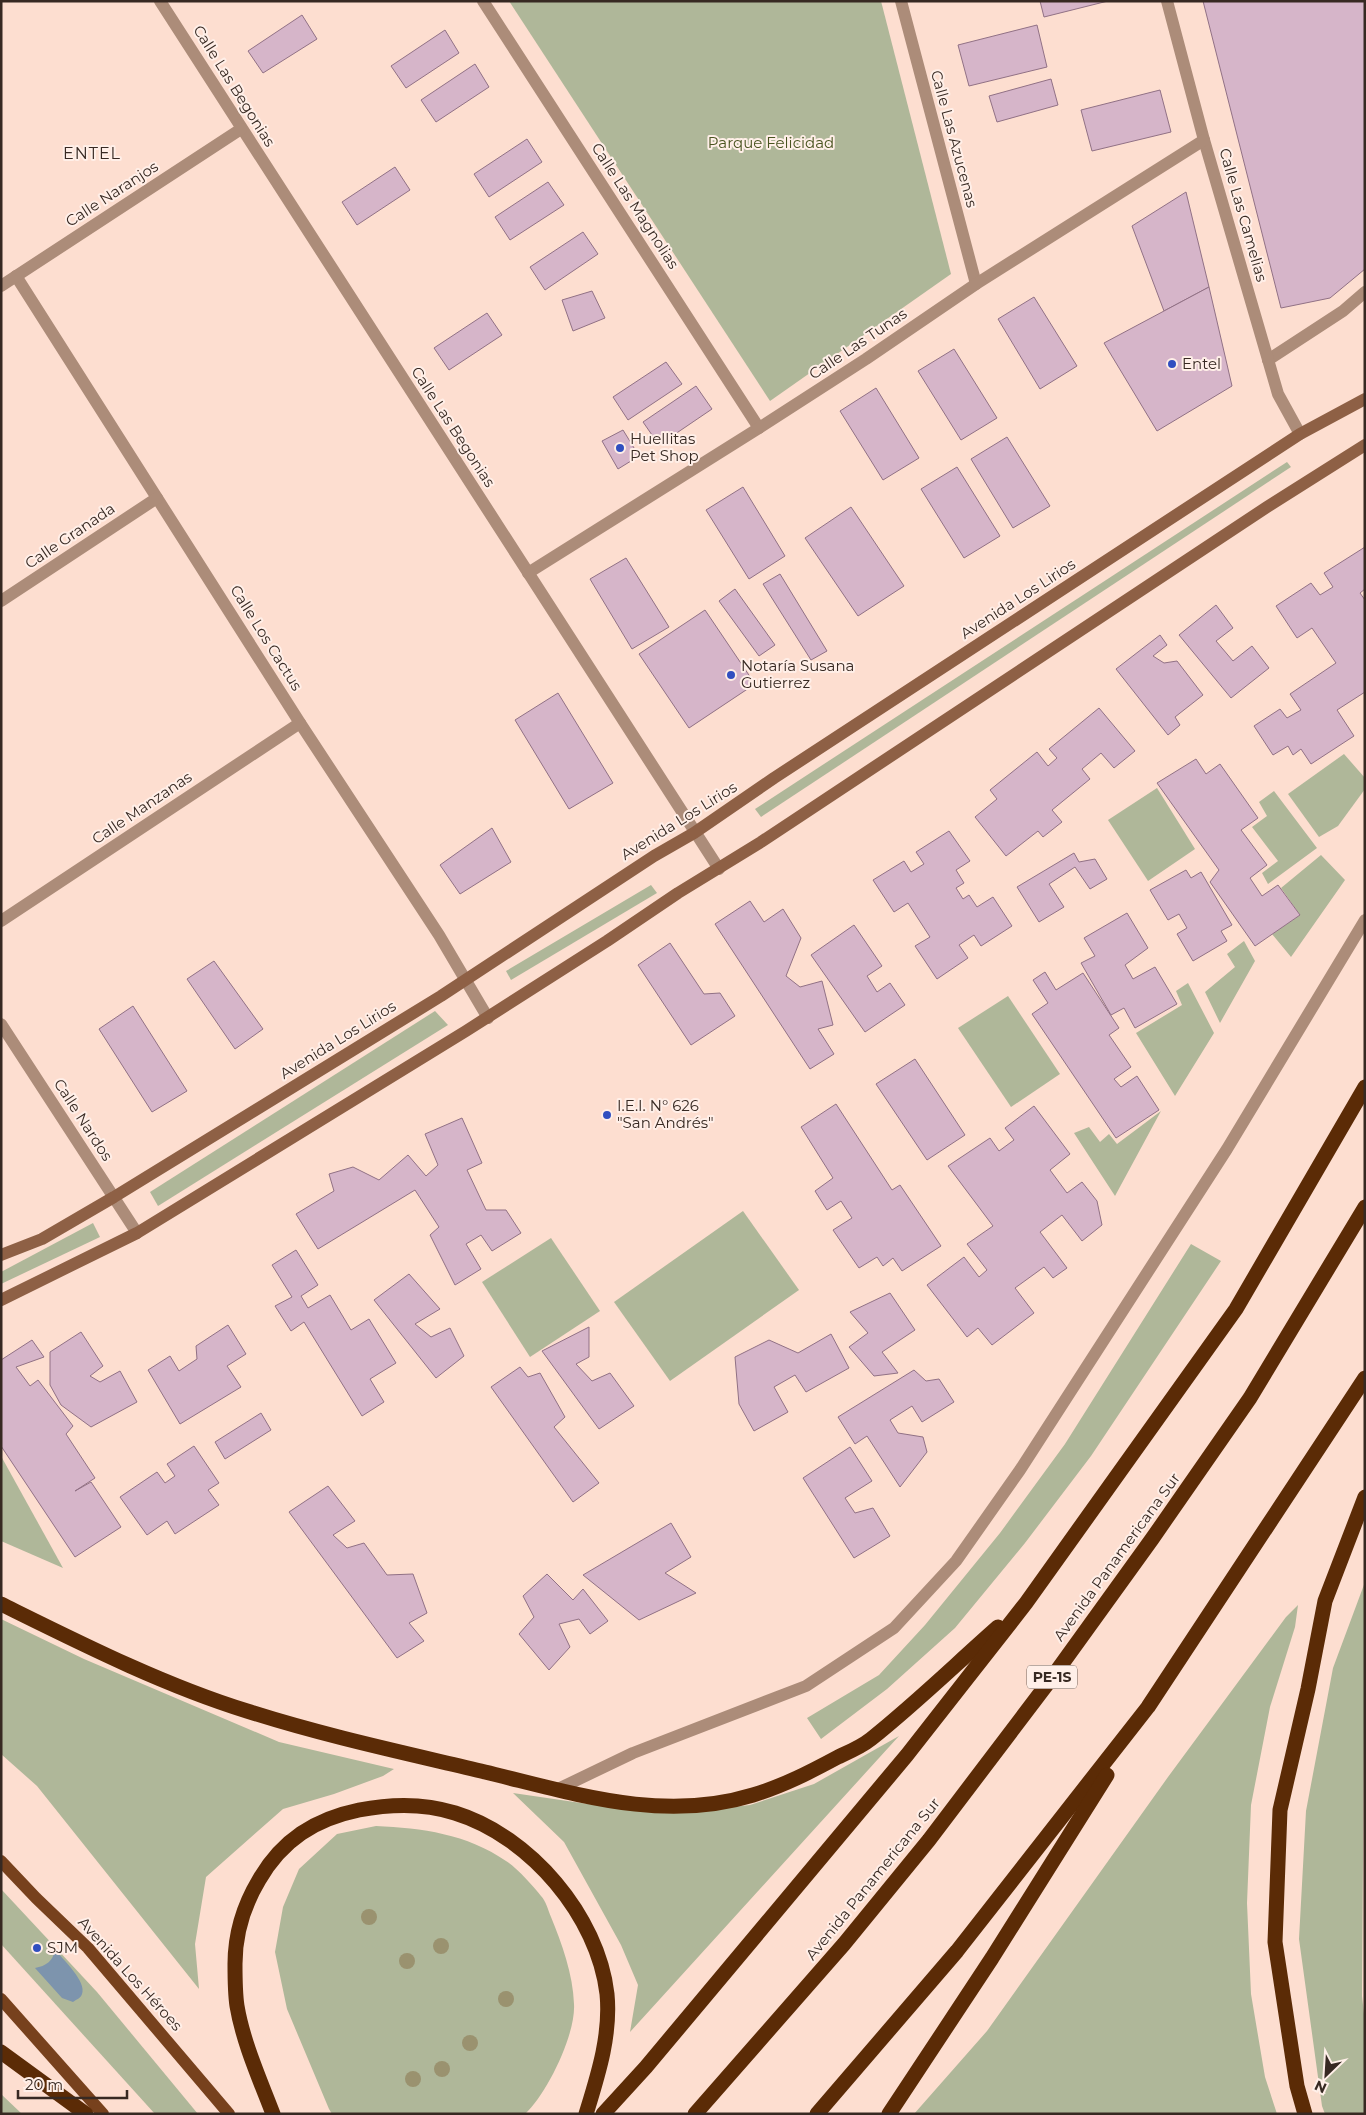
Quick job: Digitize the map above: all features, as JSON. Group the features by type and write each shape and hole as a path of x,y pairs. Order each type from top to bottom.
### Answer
{"highway":[{"path":"603,2114 646,2067 901,1762 1026,1603 1236,1309 1365,1087"},
{"name":"Avenida Panamericana Sur","path":"695,2114 844,1944 929,1840 1051,1679 1152,1540 1250,1398 1365,1207"},
{"path":"889,2114 1008,1934 1148,1708 1365,1378"},
{"path":"1305,2114 1297,2086 1275,1942 1280,1810 1308,1689 1325,1601 1365,1497"},
{"path":"1,1604 62,1634 196,1694 247,1711 368,1744 556,1790 624,1804 670,1807 710,1805 752,1795 798,1779 869,1741 1026,1603"},
{"path":"817,2114 957,1951 1148,1708"},
{"path":"273,2114 252,2058 237,2006 235,1962 242,1916 264,1870 280,1851 299,1835 322,1820 357,1811 394,1805 434,1808 455,1813 489,1829 526,1853 546,1871 575,1907 596,1949 606,1993 605,2045 586,2114"},
{"path":"1,2052 86,2114"}],"main road":[{"name":"Avenida Los Lirios","path":"1,1255 42,1239 114,1197 441,996 464,979 654,856 694,833 791,767 1300,434 1365,399"},
{"path":"1,1300 137,1233 488,1018 678,893 719,869 1267,507 1363,447"},
{"name":"Avenida Los Héroes","path":"1,1861 88,1948 229,2114"},
{"path":"1,1999 103,2114"}],"street":[{"name":"Calle Las Begonias","path":"160,1 694,833 719,869"},
{"name":"Calle Las Magnolias","path":"483,1 760,428"},
{"name":"Calle Las Azucenas","path":"901,1 976,284"},
{"name":"Calle Las Camelias","path":"1167,1 1204,140 1278,394 1300,434"},
{"name":"Calle Naranjos","path":"1,286 241,129"},
{"name":"Calle Las Tunas","path":"528,573 760,428 976,284 1204,140"},
{"name":"Calle Los Cactus","path":"16,276 300,723 439,935 488,1018"},
{"path":"1268,360 1343,310 1365,292"},
{"name":"Calle Granada","path":"1,601 157,498"},
{"name":"Calle Manzanas","path":"1,921 300,723"},
{"path":"556,1790 633,1753 806,1686 894,1628 956,1561 1020,1470 1227,1149 1365,920"},
{"name":"Calle Nardos","path":"1,1024 137,1233"}],"green space":[{"name":"Parque Felicidad","path":"509,1 881,1 951,274 770,401"},
{"path":"1287,462 1291,467 761,817 755,809"},
{"path":"1344,754 1365,778 1365,789 1338,826 1319,837 1288,794"},
{"path":"1157,788 1195,849 1148,881 1108,820"},
{"path":"1274,791 1317,848 1268,884 1262,873 1278,861 1252,827 1267,816 1259,802"},
{"path":"1321,855 1345,880 1291,957 1272,934 1300,915 1281,888"},
{"path":"651,885 657,893 511,980 506,971"},
{"path":"1244,941 1255,961 1220,1023 1205,992 1235,967 1227,954"},
{"path":"1188,983 1214,1033 1175,1096 1136,1033 1182,1005 1176,991"},
{"path":"1008,996 1060,1074 1011,1107 958,1028"},
{"path":"435,1011 448,1025 158,1206 150,1192"},
{"path":"1161,1111 1115,1196 1074,1133 1089,1127 1100,1142 1109,1134 1117,1144"},
{"path":"743,1211 799,1290 670,1381 614,1302"},
{"path":"93,1223 100,1237 1,1284 1,1272"},
{"path":"551,1238 600,1311 530,1357 482,1282"},
{"path":"1191,1244 1221,1261 1091,1456 1025,1543 955,1628 887,1689 821,1739 807,1718 879,1675 925,1625 1000,1533 1065,1444"},
{"path":"1,1456 63,1568 1,1541"},
{"path":"1365,1582 1362,1996 1365,2023 1365,2114 1325,2114 1322,2106 1299,1939 1306,1811 1333,1668"},
{"path":"1298,1605 1295,1627 1270,1707 1251,1805 1247,1903 1251,1994 1265,2077 1277,2114 914,2114 987,2031 1168,1777 1286,1617"},
{"path":"1,1619 84,1659 279,1742 394,1769 383,1776 334,1794 283,1809 206,1877 195,1944 199,1989 37,1786 1,1754"},
{"path":"899,1736 630,2032 638,1985 621,1945 564,1842 513,1793 588,1804 681,1813 750,1805 814,1784"},
{"path":"376,1826 444,1834 476,1844 510,1864 544,1900 569,1970 574,2004 573,2017 559,2063 534,2105 525,2114 332,2114 329,2109 287,2009 275,1952 283,1907 299,1869 337,1834"},
{"path":"1,1889 97,1992 198,2114 155,2114 1,1944"},
{"path":"1,2094 22,2114 1,2114"}],"water":[{"path":"55,1950 81,1983 83,1989 81,1995 73,2002 62,1998 35,1968 48,1962 53,1957"}],"building":[{"path":"1040,1 1108,1 1044,17"},
{"path":"1203,1 1365,1 1365,269 1330,298 1281,308"},
{"path":"302,15 317,39 263,73 248,51"},
{"path":"1037,25 1047,67 969,86 958,45"},
{"path":"445,30 459,53 406,88 391,66"},
{"path":"475,64 489,87 436,122 421,100"},
{"path":"1051,79 1058,105 997,122 989,96"},
{"path":"1160,90 1171,132 1092,151 1081,110"},
{"path":"527,139 542,162 489,197 474,174"},
{"path":"395,167 410,190 357,225 342,202"},
{"path":"548,182 564,205 510,240 495,217"},
{"path":"1186,192 1209,287 1164,311 1132,226"},
{"path":"583,232 598,254 545,290 530,267"},
{"name":"Entel","path":"1209,287 1232,386 1157,431 1104,343"},
{"path":"592,291 605,318 573,331 562,300"},
{"path":"1034,297 1077,366 1040,389 998,319"},
{"path":"487,313 502,335 449,370 434,348"},
{"path":"954,349 997,418 961,440 918,371"},
{"path":"666,362 682,384 628,420 613,397"},
{"path":"696,386 712,409 659,445 643,422"},
{"path":"876,388 919,458 883,480 840,411"},
{"name":"Huellitas Pet Shop","path":"623,430 639,456 618,469 602,441"},
{"path":"1007,437 1050,506 1013,528 971,459"},
{"path":"957,467 1000,536 964,558 921,489"},
{"path":"743,487 785,556 749,579 706,510"},
{"path":"851,507 904,586 858,616 805,538"},
{"path":"1365,547 1365,589 1360,593 1365,600 1365,692 1337,710 1354,736 1311,764 1301,749 1293,755 1288,746 1273,755 1254,726 1280,709 1287,718 1301,710 1290,694 1336,663 1312,628 1297,638 1276,606 1311,583 1320,595 1333,587 1324,573"},
{"path":"626,558 669,627 632,649 590,579"},
{"path":"780,574 827,651 811,660 763,584"},
{"path":"735,589 775,645 759,656 719,601"},
{"path":"1216,605 1233,628 1216,641 1233,661 1252,646 1269,668 1231,698 1179,635"},
{"path":"705,610 755,684 689,728 639,654"},
{"path":"1160,635 1167,645 1153,656 1164,663 1177,661 1203,695 1175,717 1180,725 1168,735 1116,669"},
{"path":"558,693 613,783 569,809 515,720"},
{"path":"1099,708 1135,751 1114,768 1101,753 1082,769 1090,779 1052,810 1062,822 1043,837 1038,831 1006,856 975,817 997,799 990,790 1037,752 1048,766 1057,758 1049,749"},
{"path":"1196,759 1206,774 1220,764 1258,818 1241,830 1267,865 1250,878 1262,896 1278,885 1300,915 1255,946 1210,882 1219,870 1157,783"},
{"path":"492,828 511,862 460,894 440,865"},
{"path":"949,831 970,861 956,870 964,883 956,888 963,899 969,895 977,907 993,897 1012,926 981,946 974,935 959,945 968,958 937,979 915,946 930,937 908,903 894,912 873,880 904,861 911,872 924,864 916,852"},
{"path":"1074,853 1079,862 1095,859 1107,879 1090,889 1075,867 1049,884 1064,907 1039,922 1017,887"},
{"path":"1186,870 1191,878 1201,872 1232,925 1221,931 1227,941 1193,961 1177,934 1187,928 1179,914 1168,920 1150,890"},
{"path":"750,901 764,922 783,909 801,938 786,976 800,987 822,981 833,1025 818,1029 834,1054 810,1069 715,924"},
{"path":"1127,913 1148,948 1125,965 1133,979 1155,967 1177,1004 1135,1028 1124,1008 1111,1015 1081,963 1095,956 1084,938"},
{"path":"854,925 882,966 867,976 877,992 890,983 905,1005 865,1032 811,955"},
{"path":"670,943 704,994 720,993 735,1016 691,1045 638,965"},
{"path":"214,961 263,1029 235,1049 187,979"},
{"path":"1045,972 1056,990 1083,973 1119,1028 1109,1035 1131,1067 1114,1079 1121,1087 1137,1076 1159,1110 1116,1138 1032,1014 1048,1003 1033,980"},
{"path":"133,1006 187,1091 152,1112 99,1029"},
{"path":"915,1059 965,1135 927,1160 876,1084"},
{"path":"836,1104 892,1190 900,1185 941,1246 902,1271 893,1258 883,1266 877,1257 859,1268 833,1230 852,1218 841,1201 827,1210 815,1191 833,1178 801,1127"},
{"path":"1034,1106 1070,1154 1050,1170 1067,1193 1082,1182 1097,1201 1102,1225 1082,1241 1062,1215 1040,1232 1067,1268 1053,1278 1044,1267 1015,1288 1034,1313 992,1345 978,1328 967,1337 927,1285 964,1257 979,1277 987,1270 967,1244 993,1226 948,1166 990,1138 999,1151 1014,1140 1005,1128"},
{"path":"462,1118 482,1163 467,1170 486,1210 506,1210 521,1233 492,1251 481,1235 466,1244 481,1269 455,1285 430,1235 439,1227 415,1190 318,1249 296,1214 334,1191 329,1174 353,1167 379,1180 408,1155 426,1176 438,1165 425,1134"},
{"path":"296,1250 318,1285 301,1296 308,1308 330,1295 351,1330 369,1319 396,1363 370,1379 384,1402 362,1416 304,1322 291,1331 275,1306 292,1297 272,1265"},
{"path":"409,1274 440,1309 415,1324 431,1337 450,1328 464,1356 436,1378 374,1300"},
{"path":"890,1293 915,1330 882,1352 898,1373 874,1376 849,1347 868,1333 850,1312"},
{"path":"228,1325 246,1354 227,1366 241,1387 180,1424 148,1370 170,1356 179,1371 197,1359 196,1346"},
{"path":"589,1327 589,1357 576,1364 592,1381 610,1373 634,1406 599,1429 542,1351"},
{"path":"81,1332 103,1366 90,1376 100,1382 120,1371 137,1402 91,1427 61,1405 50,1385 50,1352"},
{"path":"831,1334 849,1368 806,1392 795,1375 774,1387 788,1412 754,1431 739,1404 735,1357 769,1340 798,1353"},
{"path":"32,1340 44,1357 16,1367 30,1386 38,1380 73,1426 66,1434 95,1478 75,1491 91,1482 121,1527 75,1557 1,1446 1,1360"},
{"path":"520,1367 528,1377 540,1373 565,1417 554,1427 599,1483 573,1502 491,1387"},
{"path":"914,1370 926,1381 939,1379 954,1402 922,1422 912,1406 890,1420 898,1433 923,1437 927,1452 900,1487 867,1436 855,1444 838,1417"},
{"path":"261,1413 271,1430 225,1459 215,1442"},
{"path":"194,1446 219,1483 208,1490 219,1505 175,1534 167,1521 147,1535 120,1497 157,1472 165,1483 175,1476 167,1464"},
{"path":"850,1447 872,1481 845,1498 855,1513 873,1508 890,1536 854,1558 803,1478"},
{"path":"328,1486 355,1521 333,1535 347,1548 364,1543 387,1575 413,1574 427,1613 409,1623 424,1641 397,1658 289,1512"},
{"path":"671,1523 691,1557 665,1573 696,1593 639,1620 583,1575"},
{"path":"547,1574 573,1600 583,1589 608,1621 590,1634 579,1619 559,1624 570,1647 549,1670 519,1634 534,1617 523,1596"}],"place":[{"name":"Entel","path":"1172,364"},
{"name":"Huellitas Pet Shop","path":"620,448"},
{"name":"Notaría Susana Gutierrez","path":"731,675"},
{"name":"I.E.I. N° 626 \"San Andrés\"","path":"607,1115"},
{"name":"SJM","path":"37,1948"}],"district":[{"name":"ENTEL","path":"92,153"}]}
